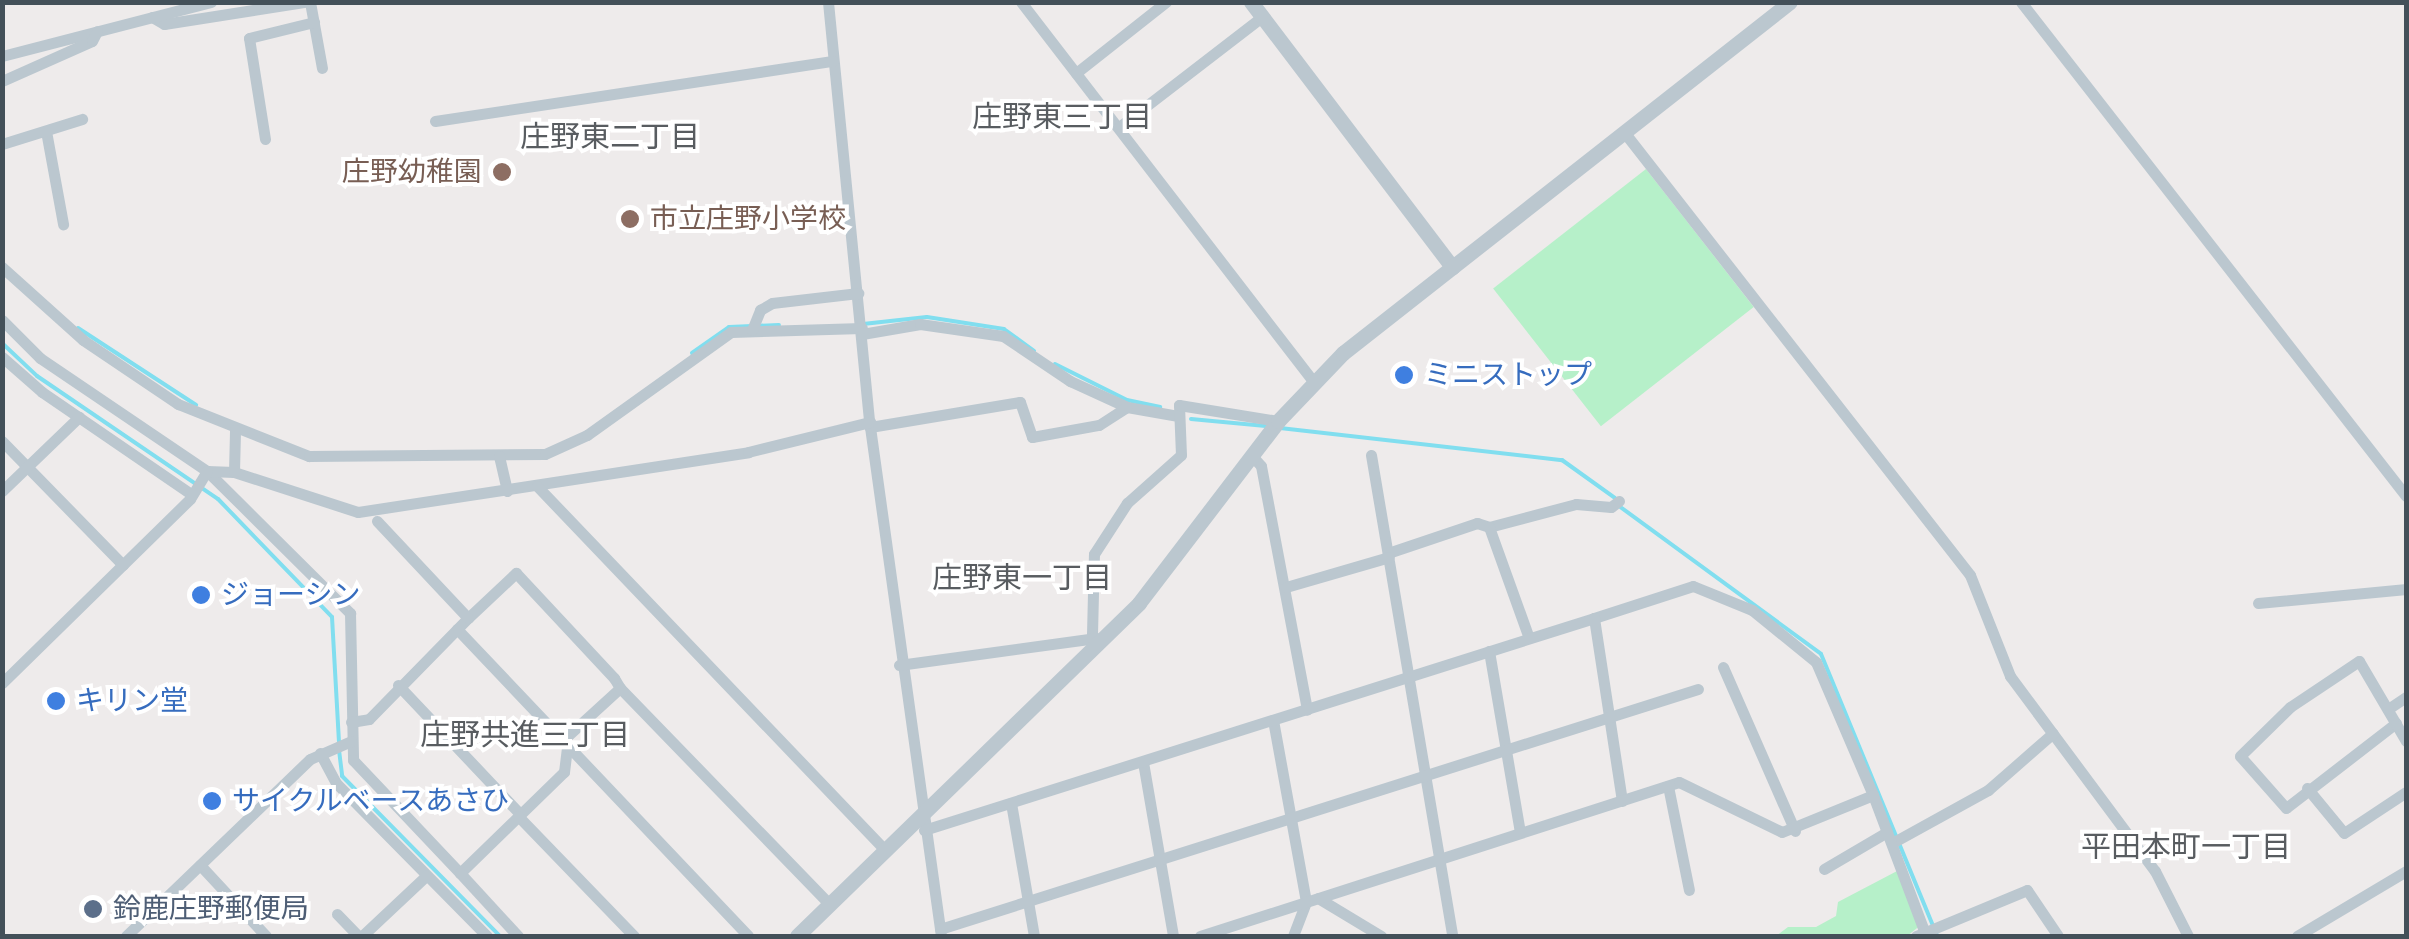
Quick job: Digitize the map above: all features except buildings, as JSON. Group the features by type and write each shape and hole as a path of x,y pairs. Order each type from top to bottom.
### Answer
{"street":[{"path":"2,56 210,2"},
{"path":"152,17 164,24 308,2 322,68"},
{"path":"828,2 870,425 899,665 940,933 1160,859 1698,689"},
{"path":"1021,2 1313,381"},
{"path":"1076,73 1166,2"},
{"path":"1251,2 1452,267"},
{"path":"797,936 885,850 923,822 1096,638 1172,566 1278,421 1313,381 1790,2"},
{"path":"2022,2 2406,496"},
{"path":"1119,128 1262,16"},
{"path":"266,139 250,38 314,22"},
{"path":"2,81 92,41 97,31"},
{"path":"435,121 834,61"},
{"path":"2,144 82,119"},
{"path":"46,131 63,224"},
{"path":"1624,132 1956,556 2010,676 2168,891 2188,936"},
{"path":"2,267 82,340 178,404 235,430 309,456 499,456 560,450 730,332 752,330 920,324 1003,336 1051,370 1127,407 1278,421"},
{"path":"752,330 755,316 772,302 858,293"},
{"path":"2,320 40,358 205,473 350,613 353,760 518,936"},
{"path":"2,357 79,417 191,494"},
{"path":"205,473 234,472 358,512 748,452 870,425 1020,402 1032,437 1099,425 1127,407"},
{"path":"1096,638 1094,554 1127,503 1181,456 1178,411"},
{"path":"2,491 79,417"},
{"path":"234,472 235,430"},
{"path":"2,441 122,565"},
{"path":"1371,455 1442,858 1452,936"},
{"path":"499,456 507,490"},
{"path":"1253,457 1261,466 1306,710"},
{"path":"2,682 191,494 205,473"},
{"path":"537,486 885,850"},
{"path":"1286,587 1477,523 1489,527 1576,504 1615,504"},
{"path":"378,521 468,618"},
{"path":"1489,527 1529,638"},
{"path":"351,722 369,720 398,685 516,573 620,688 830,905"},
{"path":"923,822 1011,804 1693,586 1752,610 1816,662 1928,934 2026,890 2058,936"},
{"path":"2258,603 2406,589"},
{"path":"1594,618 1622,800"},
{"path":"456,629 748,936"},
{"path":"899,665 1096,638"},
{"path":"1489,651 1520,832"},
{"path":"2396,722 2286,808 2240,756 2290,707 2359,661 2396,722 2406,740"},
{"path":"1723,667 1795,831"},
{"path":"398,685 634,936"},
{"path":"460,873 564,772 565,744 620,688"},
{"path":"2388,709 2406,697"},
{"path":"1274,720 1291,818 1312,900 1293,936"},
{"path":"1824,869 1906,836 1988,790 2053,733"},
{"path":"126,936 320,753 351,741"},
{"path":"320,753 336,783 486,936"},
{"path":"1143,762 1173,936"},
{"path":"1200,936 1680,782 1782,832 1795,831 1873,795"},
{"path":"1668,786 1689,890"},
{"path":"2307,788 2344,833 2406,792"},
{"path":"1011,804 1034,936"},
{"path":"200,865 266,936"},
{"path":"2297,936 2406,871"},
{"path":"337,914 360,936 426,876"},
{"path":"467,914 481,900"},
{"path":"1312,900 1382,936"}],"green space":[{"path":"1646,169 1754,307 1601,426 1493,288"},
{"path":"1899,870 1921,925 1907,936 1776,936 1788,927 1816,927 1836,916 1838,902"}],"waterway":[{"path":"863,324 927,317 1004,329 1034,351"},
{"path":"692,353 729,327 779,325"},
{"path":"78,328 196,405"},
{"path":"2,343 37,376 218,499 332,617 339,741"},
{"path":"1055,364 1127,400 1160,407"},
{"path":"1191,419 1266,426"},
{"path":"1280,428 1562,460 1615,498"},
{"path":"1619,506 1821,654 1937,936"},
{"path":"339,750 342,776 500,936"},
{"path":"1937,936 1961,936"}],"place":[{"name":"庄野幼稚園","path":"502,172"},
{"name":"市立庄野小学校","path":"630,219"},
{"name":"ミニストップ","path":"1404,375"},
{"name":"ジョーシン","path":"201,595"},
{"name":"キリン堂","path":"56,701"},
{"name":"サイクルベースあさひ","path":"212,801"},
{"name":"鈴鹿庄野郵便局","path":"93,909"}],"district":[{"name":"庄野東三丁目","path":"1062,118"},
{"name":"庄野東二丁目","path":"610,138"},
{"name":"庄野東一丁目","path":"1022,579"},
{"name":"庄野共進三丁目","path":"525,736"},
{"name":"平田本町一丁目","path":"2186,848"}]}
